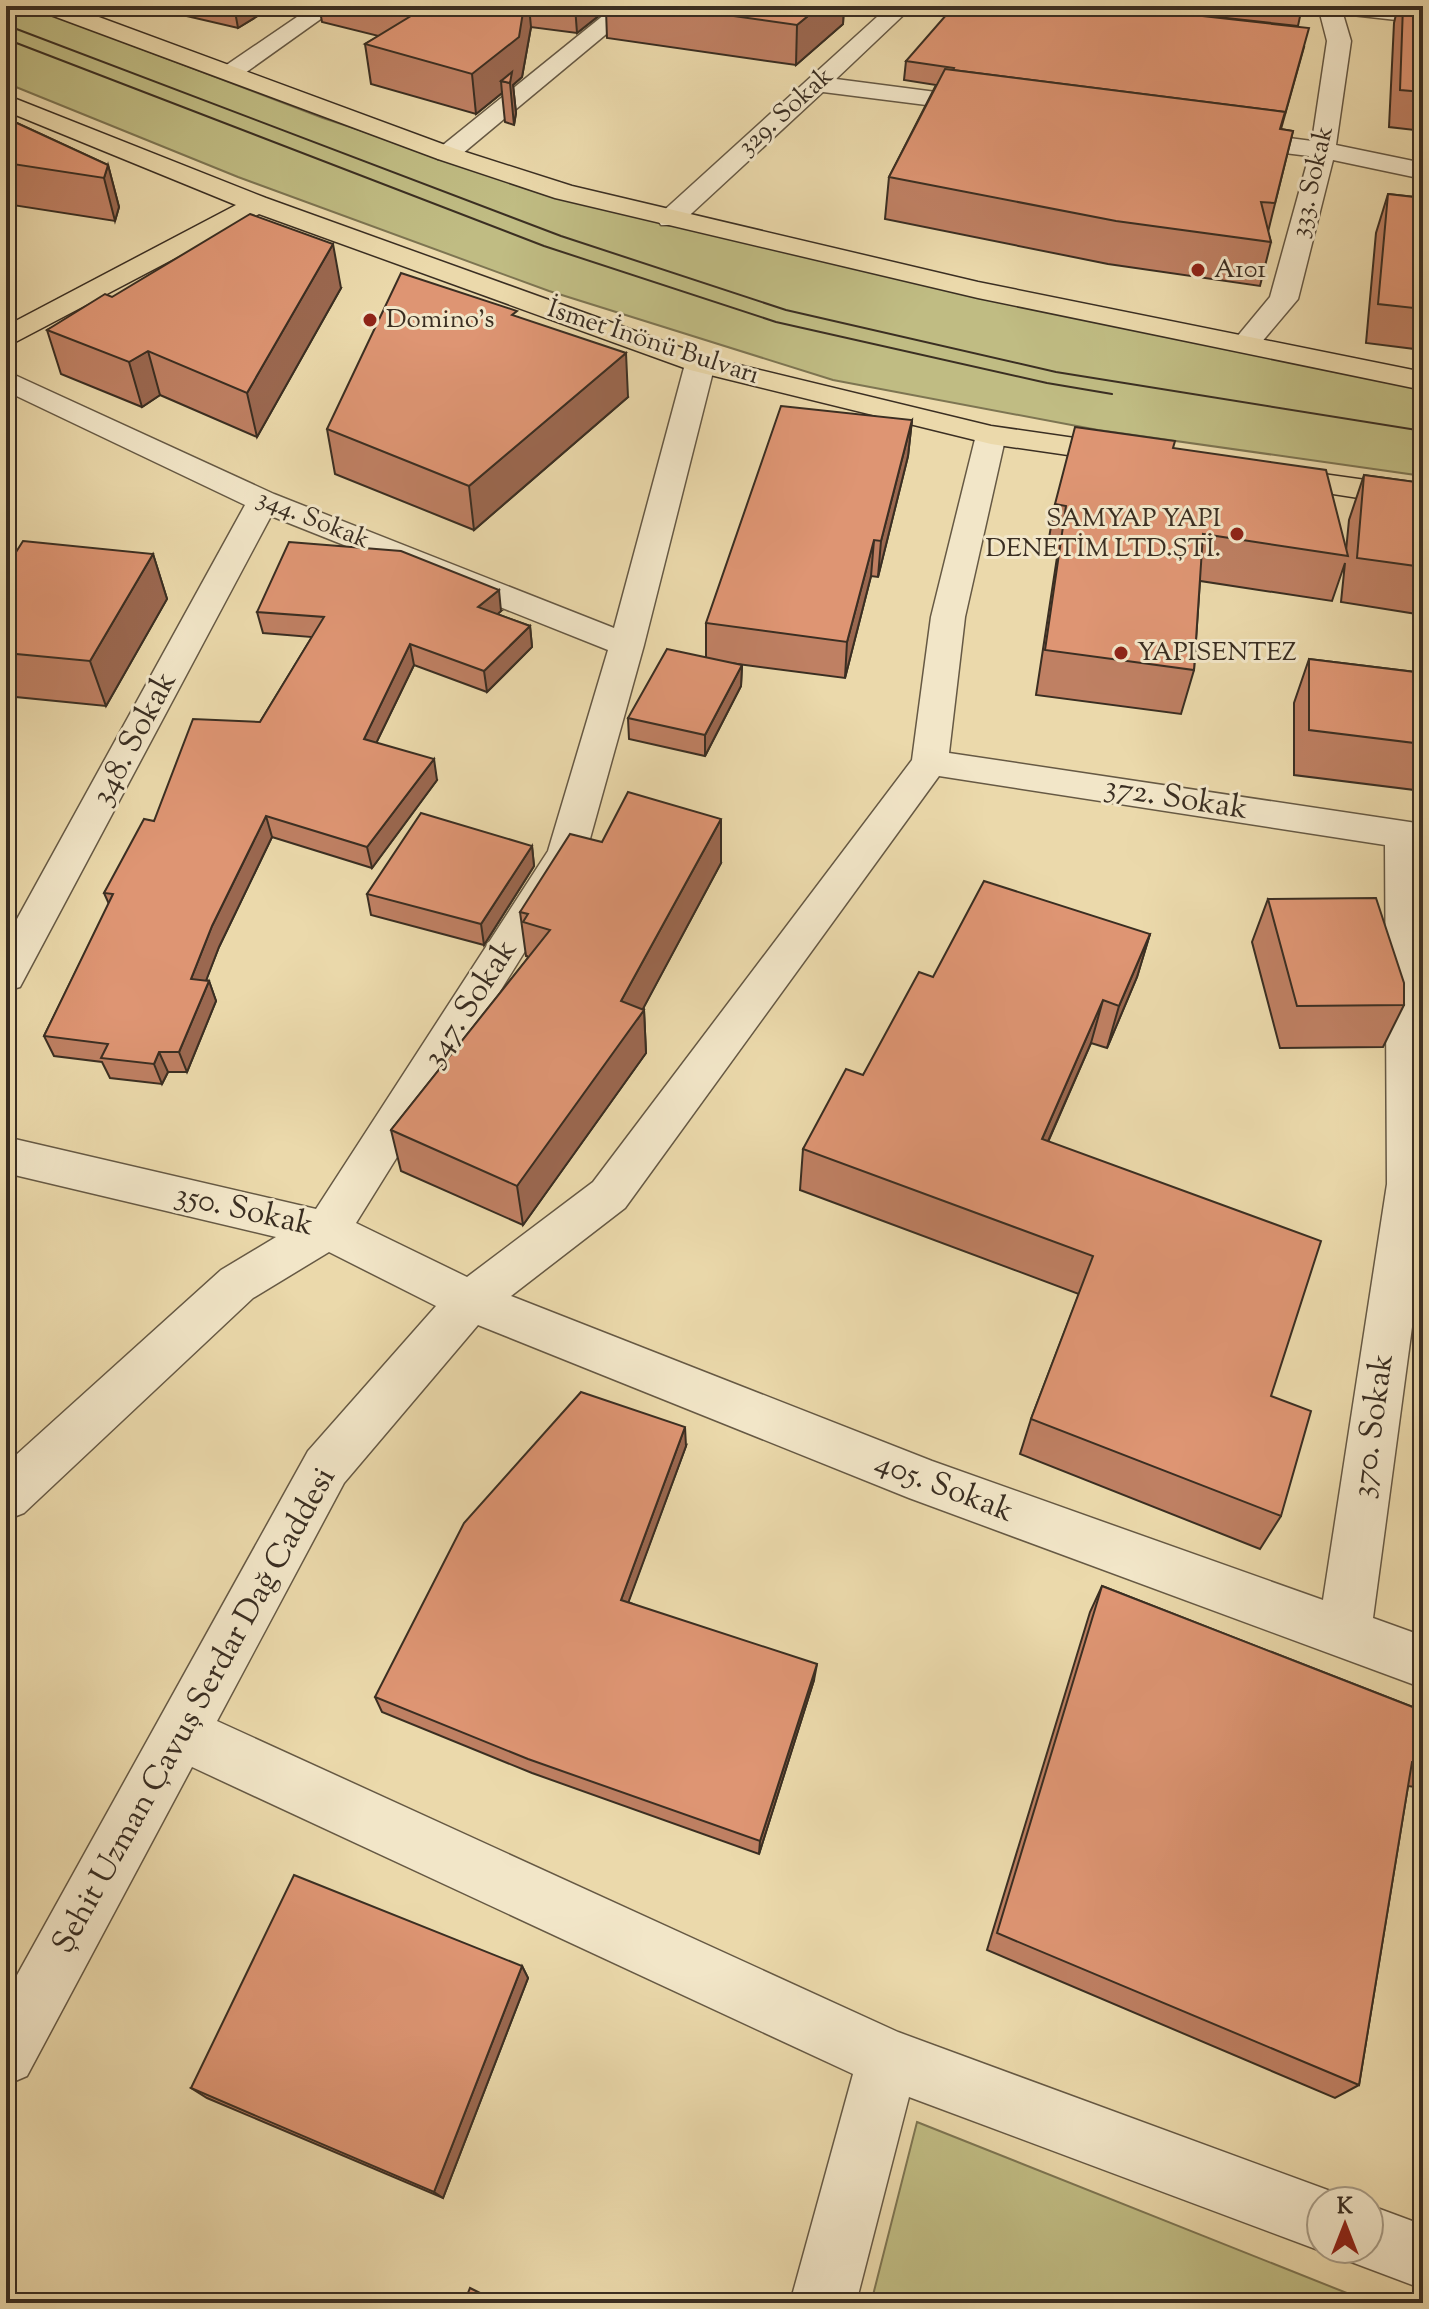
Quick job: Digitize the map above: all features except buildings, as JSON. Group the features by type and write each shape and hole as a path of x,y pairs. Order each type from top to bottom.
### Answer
{"main road":[{"path":"48,6 447,154 564,192 978,290 1423,381"},
{"name":"İsmet İnönü Bulvarı","path":"6,102 257,204 700,364 991,435 1161,460"},
{"path":"6,338 257,204"},
{"path":"1238,471 1423,498"}],"street":[{"path":"230,73 328,6"},
{"path":"447,154 629,6"},
{"path":"1329,6 1423,16"},
{"name":"333. Sokak","path":"1245,344 1284,299 1323,150 1339,41 1329,6"},
{"path":"857,17 893,14"},
{"name":"329. Sokak","path":"670,219 893,14"},
{"path":"1308,37 1339,41"},
{"path":"818,84 1007,109"},
{"path":"1196,134 1323,150 1423,171"},
{"name":"347. Sokak","path":"6,1497 237,1284 327,1230 567,853 627,645 700,364"},
{"name":"344. Sokak","path":"6,380 263,501 627,645"},
{"name":"Şehit Uzman Çavuş Serdar Dağ Caddesi","path":"6,2055 326,1467 470,1301 609,1195 930,762 948,617 991,435"},
{"name":"348. Sokak","path":"6,976 263,501"},
{"name":"372. Sokak","path":"930,762 1413,836"},
{"name":"370. Sokak","path":"1344,1635 1416,1186 1413,836"},
{"name":"350. Sokak","path":"6,1155 327,1230 470,1301"},
{"name":"405. Sokak","path":"470,1301 927,1482 1423,1662"},
{"path":"183,1734 888,2059 1305,2213"},
{"path":"823,2303 888,2059"},
{"path":"1385,2243 1423,2257"}],"shaded area":[{"path":"6,6 29,6 323,118 569,199 1423,388 1423,476 1098,430 833,380 549,291 238,177 6,83"},
{"path":"917,2122 1372,2303 871,2303"}],"tram line":[{"path":"6,25 561,236 786,310 1056,372 1423,431"},
{"path":"6,39 544,246 776,322 1047,383 1112,394"}],"place":[{"name":"A101","path":"1198,270"},
{"name":"Domino's","path":"370,320"},
{"name":"SAMYAP YAPI DENETİM LTD.ŞTİ.","path":"1237,534"},
{"name":"YAPISENTEZ","path":"1121,653"}]}
